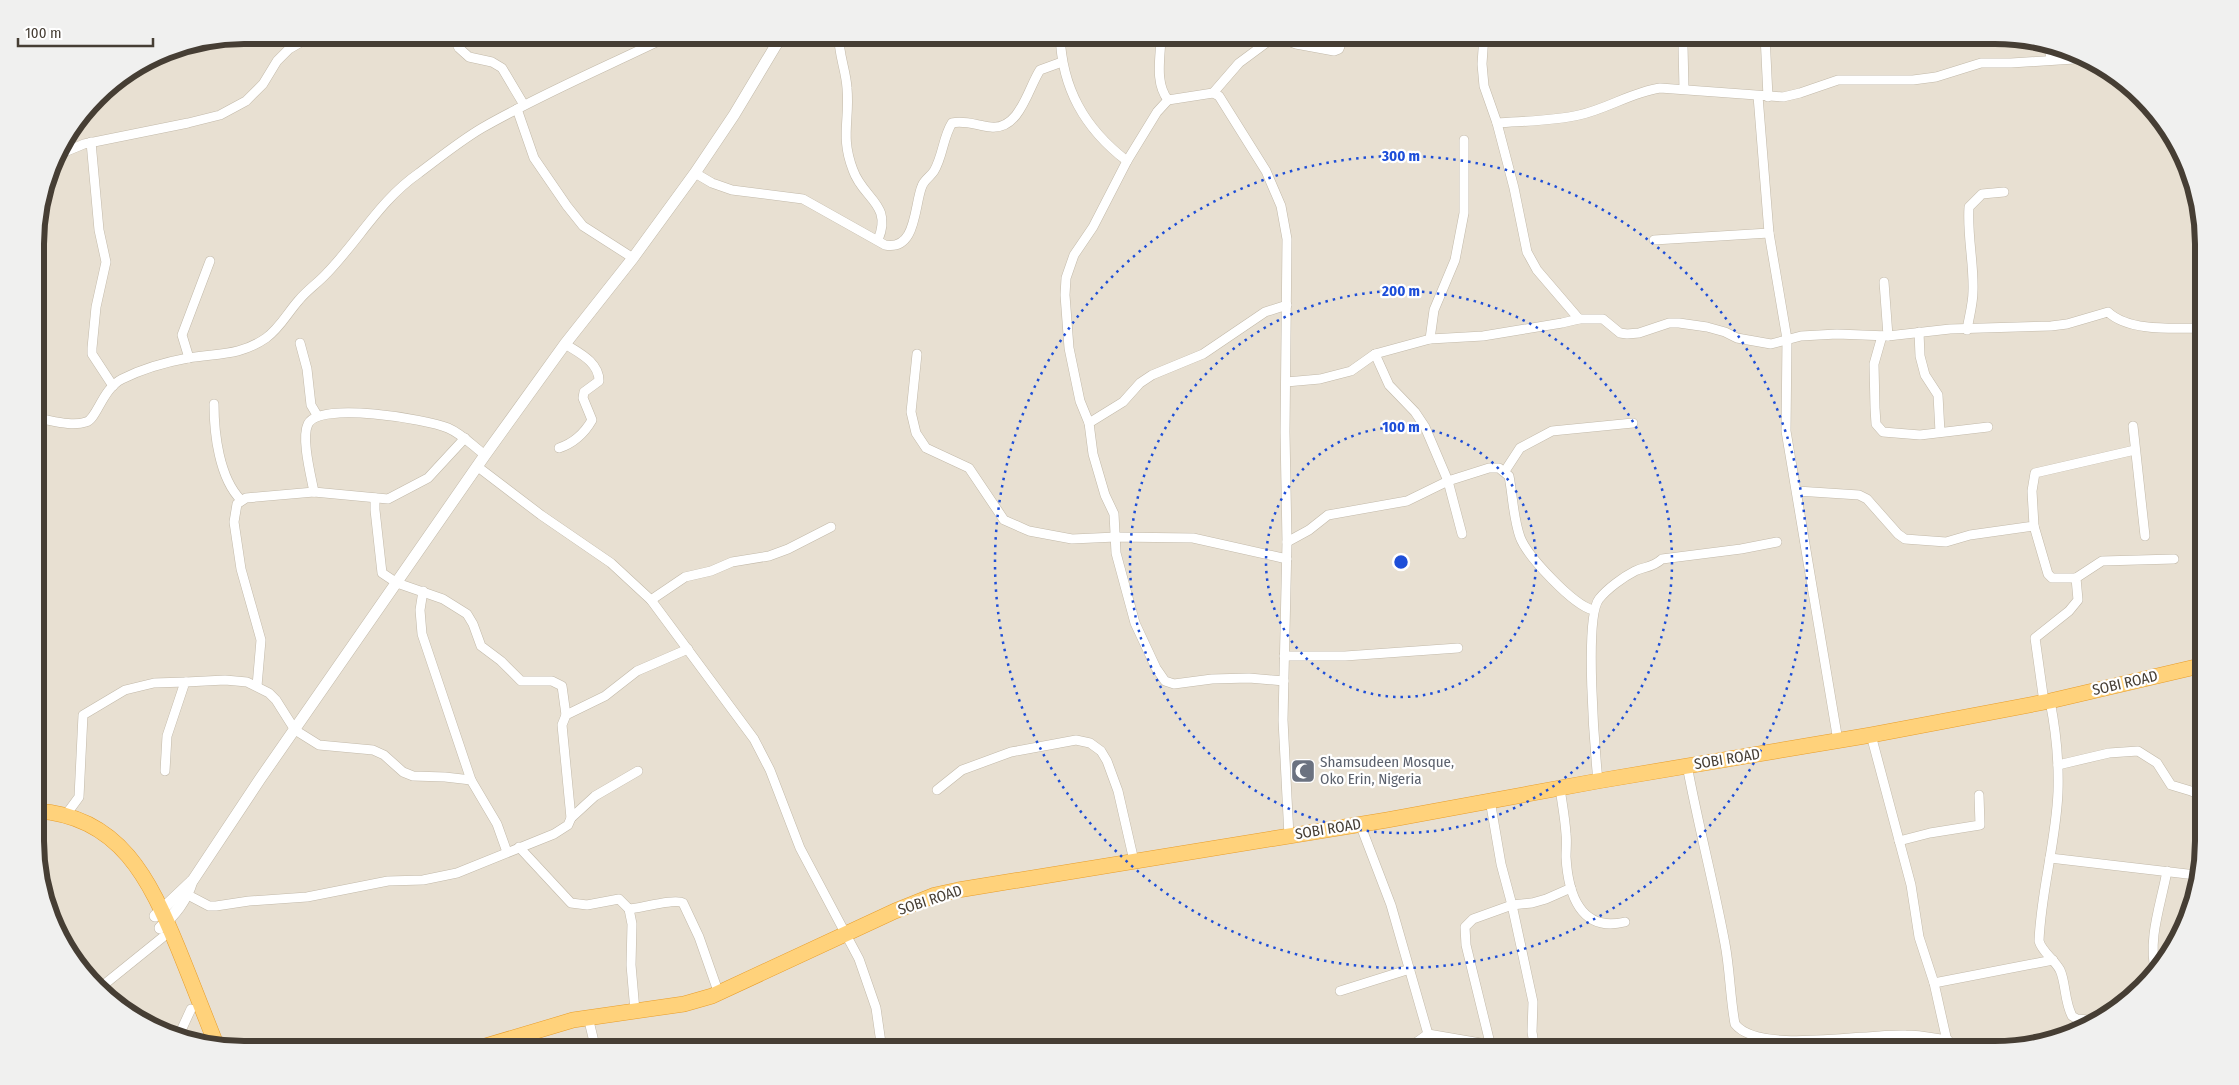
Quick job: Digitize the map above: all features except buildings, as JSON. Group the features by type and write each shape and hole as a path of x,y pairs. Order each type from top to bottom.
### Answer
{"highway":[{"name":"SOBI ROAD","path":"500,1041 548,1026 588,1017 684,1004 718,994 895,911 935,895 1360,824 1688,765 1871,736 2047,701 2195,666"},
{"path":"44,812 65,816 99,830 128,853 140,868 201,1036"},
{"path":"44,820 60,823 79,830 108,847 133,874 161,922 214,1039"}],"street":[{"path":"66,152 91,142 220,115 246,100 263,84 278,61 289,49 298,44"},
{"path":"457,44 469,57 492,62 502,68 520,107 534,158 567,206 583,226 633,258"},
{"path":"44,419 77,424 87,422 94,418 99,403 120,380 151,368 189,358 238,352 253,346 276,329 303,294 328,273 369,220 404,183 480,129 520,107 652,44"},
{"path":"103,984 161,922 193,880 485,455 565,344 633,258 695,173 744,100 777,44"},
{"path":"840,44 841,61 847,85 845,142 854,174 882,214 883,228 878,240"},
{"path":"1061,44 1062,62 1079,110 1115,152 1126,161"},
{"path":"1161,44 1159,80 1168,100"},
{"path":"1213,93 1239,63 1265,44"},
{"path":"1296,44 1334,51 1339,49 1341,44"},
{"path":"1483,44 1482,64 1484,86 1497,123 1514,188 1527,252 1537,270 1579,319"},
{"path":"1682,44 1684,89"},
{"path":"1765,44 1768,97"},
{"path":"2050,52 2051,60"},
{"path":"1497,123 1578,116 1608,107 1649,90 1684,89 1768,97 1800,93 1838,80 1913,80 1936,77 1981,63 2072,59"},
{"path":"695,173 712,183 732,190 803,199 885,245 897,245 902,242 912,227 921,187 935,170 952,123 972,123 993,127 1008,122 1022,106 1040,70 1062,62"},
{"path":"1284,681 1249,678 1212,679 1174,684 1165,682 1156,668 1135,623 1116,552 1114,514 1105,495 1093,454 1090,423 1080,401 1070,348 1065,295 1066,278 1074,255 1093,228 1126,161 1157,112 1168,100 1213,93 1219,96 1266,171 1281,206 1287,239 1287,559 1284,656 1284,681 1283,720 1289,836"},
{"path":"1758,96 1769,233 1787,339 1786,431 1838,741"},
{"path":"1430,339 1434,310 1456,260 1464,213 1464,140"},
{"path":"91,142 99,230 106,262 96,307 92,354 113,386"},
{"path":"1967,330 1973,293 1973,266 1968,229 1970,207 1982,194 2004,192"},
{"path":"1654,240 1769,233"},
{"path":"189,358 182,335 210,261"},
{"path":"1884,282 1885,336 1874,364 1876,424 1883,432 1897,435 1920,435 1988,427"},
{"path":"1090,423 1123,402 1140,383 1152,375 1203,354 1265,312 1287,305"},
{"path":"1286,382 1320,379 1351,371 1375,354 1430,339 1483,336 1579,319 1602,319 1620,333 1627,334 1639,333 1679,323 1707,327 1725,332 1737,338 1771,344 1801,336 1837,334 1885,336 1919,332 2067,324 2108,312 2120,321 2158,328 2195,328"},
{"path":"1919,332 1920,356 1924,375 1938,395 1940,432"},
{"path":"300,343 307,369 311,405 317,415"},
{"path":"559,448 572,444 592,420 588,406 583,398 584,392 599,380 597,370 589,360 565,344"},
{"path":"917,354 911,412 916,433 926,448 969,468 1004,520 1029,531 1072,539 1116,537 1192,538 1287,559"},
{"path":"1375,354 1389,385 1415,412 1424,427 1448,481 1462,534"},
{"path":"214,404 217,446 233,493 241,500"},
{"path":"314,492 306,428 308,422 317,415 360,413 401,417 448,428 465,438 485,455"},
{"path":"1505,471 1520,448 1552,431 1633,423"},
{"path":"2133,426 2146,536"},
{"path":"257,686 261,640 241,569 234,522 237,504 241,500 270,495 314,492 388,499 428,478 465,438"},
{"path":"2135,450 2035,473 2032,491 2034,526 2048,574 2052,578 2076,578 2102,561 2174,558"},
{"path":"478,467 541,515 611,563 651,600 754,739 770,770 800,848 859,959 876,1008 881,1041"},
{"path":"1287,542 1309,530 1328,515 1407,501 1448,481 1489,468 1499,468 1509,476 1514,514 1521,539 1532,556 1556,583 1586,608 1593,610"},
{"path":"1797,491 1859,495 1873,504 1898,534 1905,539 1946,542 1970,535 2034,526"},
{"path":"375,498 382,571 397,582 443,598 467,614 481,646 501,661 518,679 524,681 552,681 562,686 566,715 562,725 572,818"},
{"path":"651,600 685,577 711,571 732,562 769,556 788,550 831,527"},
{"path":"1598,781 1592,714 1593,610 1599,599 1634,571 1654,566 1662,559 1741,549 1777,542"},
{"path":"2076,578 2078,600 2069,611 2035,638 2047,701 2056,735 2058,764 2058,793 2042,904 2040,941 2041,946 2061,973 2066,1002 2072,1016 2086,1020"},
{"path":"423,591 420,610 422,634 471,780 497,824 507,852"},
{"path":"1284,656 1345,656 1458,648"},
{"path":"566,715 605,696 637,671 688,649"},
{"path":"65,816 79,797 83,715 125,690 154,683 225,680 247,682 269,693 276,700 295,730 319,745 332,748 361,748 384,754 403,772 413,776 438,776 471,780"},
{"path":"166,771 167,736 186,682"},
{"path":"1871,736 1911,885 1919,936 1934,983 1947,1041"},
{"path":"937,790 962,770 1011,752 1076,740 1090,743 1101,752 1107,761 1118,791 1134,861"},
{"path":"2058,764 2110,754 2138,751 2157,763 2170,785 2195,792"},
{"path":"1688,765 1697,819 1712,875 1726,947 1734,1024 1740,1031 1773,1041"},
{"path":"188,895 209,906 216,906 249,901 307,897 367,884 423,880 457,873 554,834 568,825 572,818 595,796 638,771"},
{"path":"1560,788 1566,836 1566,857 1571,888 1576,902 1588,918 1596,923 1624,922"},
{"path":"1899,841 1930,833 1980,825 1979,795"},
{"path":"1490,800 1501,864 1533,1002 1534,1041"},
{"path":"1360,824 1391,905 1428,1034"},
{"path":"519,847 571,902 587,905 619,899 629,909 632,924 631,965 635,1011"},
{"path":"2050,858 2192,875"},
{"path":"2153,964 2152,945 2167,871"},
{"path":"161,922 178,910 188,895 193,880"},
{"path":"1490,1041 1466,945 1465,927 1473,918 1512,905 1532,903 1571,888"},
{"path":"629,909 645,908 676,900 683,902 699,937 718,994"},
{"path":"1934,983 2053,960"},
{"path":"1340,991 1410,969"},
{"path":"181,1031 192,1009"},
{"path":"588,1017 594,1041"},
{"path":"1418,1041 1428,1034 1455,1037 1464,1041"},
{"path":"1837,1041 1905,1034 1932,1041"}],"shaded area":[{"path":"2009,44 2022,45 2060,54 2084,64 2107,77 2127,93 2162,132 2175,155 2185,179 2194,217 2195,855 2194,868 2185,906 2175,930 2162,953 2146,973 2107,1008 2084,1021 2060,1031 2022,1040 2009,1041 230,1041 217,1040 179,1031 155,1021 132,1008 112,992 77,953 64,930 54,906 45,868 44,230 45,217 54,179 64,155 77,132 102,102 132,77 155,64 179,54 217,45"}],"place":[{"name":"Shamsudeen Mosque, Oko Erin, Nigeria","path":"1303,771"}]}
